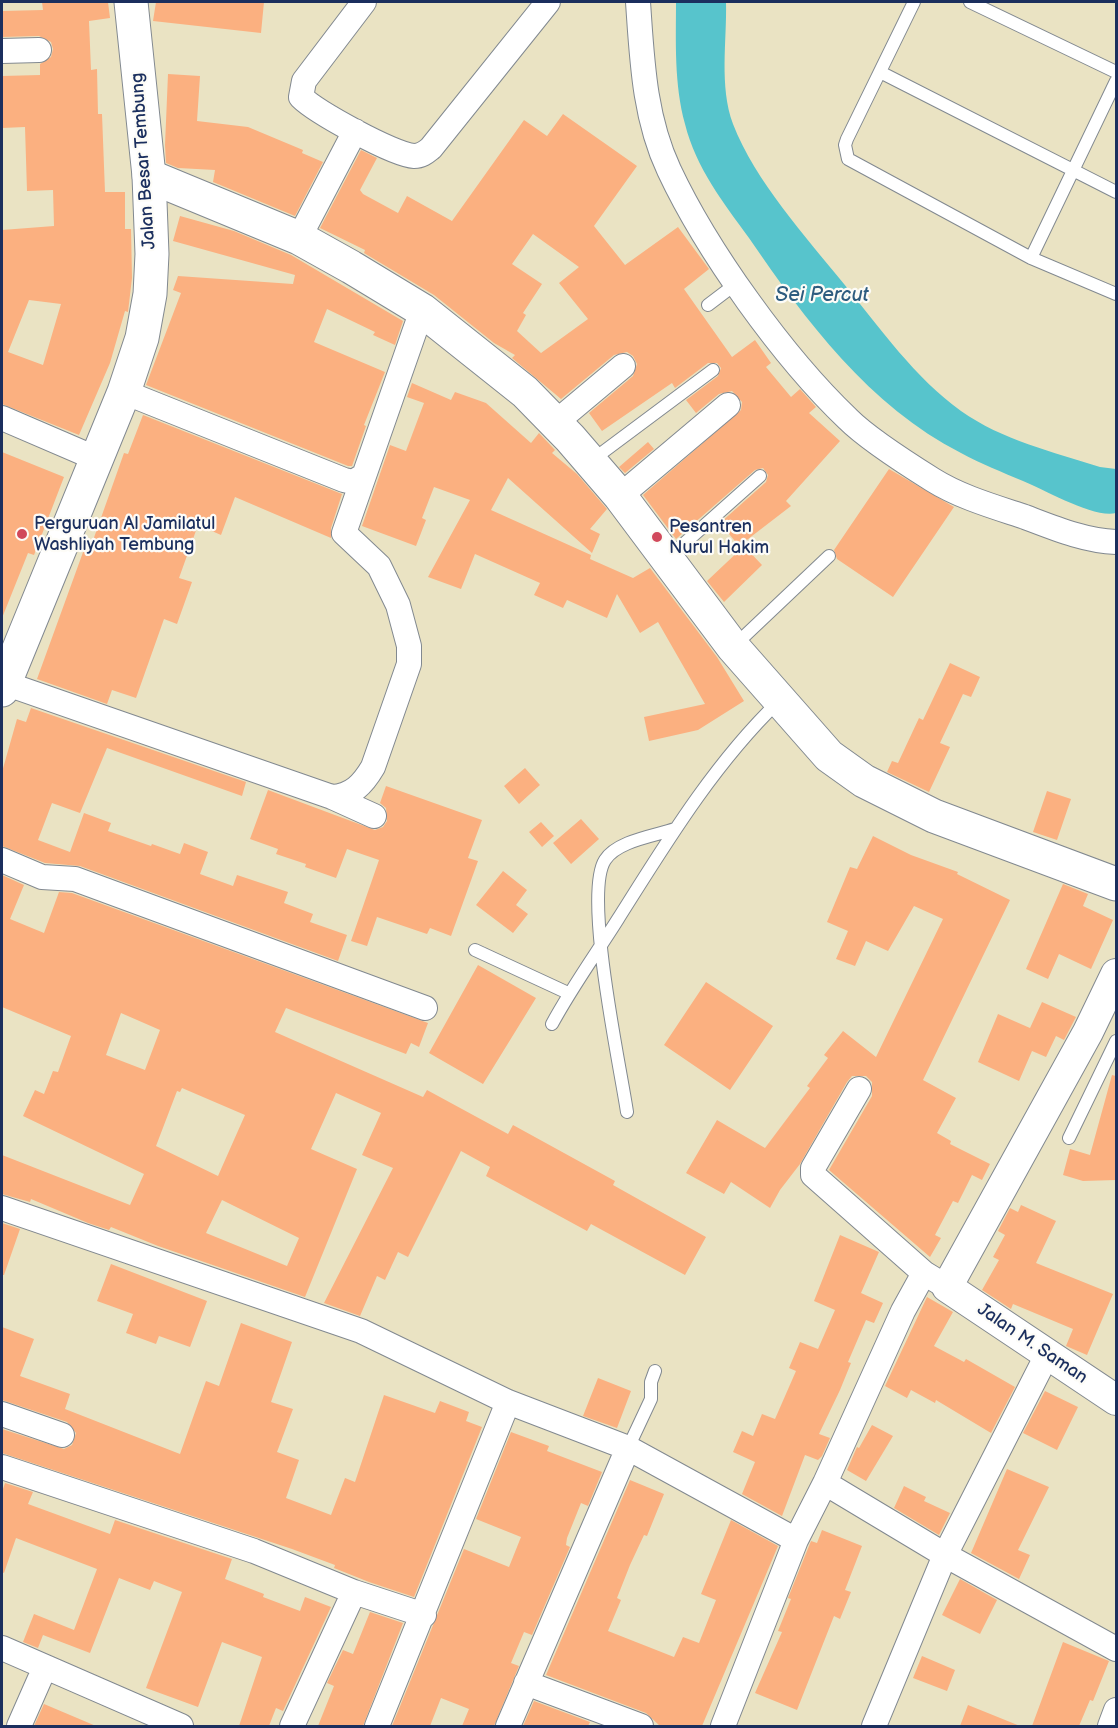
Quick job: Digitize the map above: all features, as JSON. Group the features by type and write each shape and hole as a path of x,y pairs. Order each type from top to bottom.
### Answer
{"main road":[{"name":"Jalan Besar Tembung","path":"3,686 124,392 142,338 150,294 152,254 149,176 131,2"},
{"path":"149,176 299,238 422,310 525,392 620,496 733,647 829,756 864,781 934,816 1116,884"}],"street":[{"path":"364,2 304,81 300,94 304,101 355,131 404,153 424,154 548,2"},
{"path":"638,2 643,78 653,125 669,170 711,244 776,338 849,420 934,481 988,504 1069,533 1116,542"},
{"path":"2,51 39,50"},
{"path":"299,238 355,131"},
{"path":"332,797 344,797 365,781 373,767 409,664 406,628 389,585 370,556 344,533 422,310"},
{"path":"555,423 623,366"},
{"path":"124,392 344,480 353,482 363,476"},
{"path":"620,496 729,405"},
{"path":"2,418 95,458"},
{"path":"3,686 332,797 374,816"},
{"path":"2,861 42,877 75,879 424,1008"},
{"path":"723,1726 796,1540 825,1483 903,1311 936,1280 1088,1032 1116,974"},
{"path":"859,1089 813,1168 813,1176 936,1280"},
{"path":"2,1208 361,1331 508,1402 628,1448 796,1540"},
{"name":"Jalan M. Saman","path":"936,1280 1116,1400"},
{"path":"874,1726 945,1555 1047,1356"},
{"path":"377,1726 424,1615 508,1402"},
{"path":"2,1414 62,1435"},
{"path":"508,1726 628,1448"},
{"path":"2,1467 254,1551 354,1592 424,1615"},
{"path":"825,1483 945,1555 1116,1649"},
{"path":"292,1726 354,1592"},
{"path":"2,1648 181,1726"},
{"path":"19,1726 45,1667"},
{"path":"526,1683 641,1726"},
{"path":"1110,1726 1116,1710"}],"lane":[{"path":"914,2 845,145 848,159 1031,258 1116,294"},
{"path":"970,2 1116,72"},
{"path":"880,72 1116,192"},
{"path":"1031,258 1116,81"},
{"path":"708,305 737,283"},
{"path":"590,462 713,370"},
{"path":"666,560 760,476"},
{"path":"733,647 829,556"},
{"path":"552,1024 568,993 601,946 675,829 746,733 779,701"},
{"path":"627,1112 601,946 598,882 606,858 626,845 675,829"},
{"path":"475,950 568,993"},
{"path":"1069,1138 1116,1041"},
{"path":"628,1448 651,1399 651,1382 655,1371"}],"water":[{"name":"Sei Percut","path":"676,2 726,2 726,94 733,124 743,145 754,166 798,228 899,352 944,398 993,430 1100,467 1116,469 1116,513 1096,512 1070,503 976,461 928,434 869,386 817,330 720,198 696,155 685,124 679,94 676,63"}],"building":[{"path":"42,2 108,2 110,18 89,21 91,70 97,69 98,114 102,114 105,192 125,192 125,229 131,229 132,278 128,312 125,311 110,363 79,435 2,404 2,230 54,226 53,190 27,191 25,127 2,128 2,76 40,75 40,64 51,57 53,49 51,42 39,36 2,37 2,11 43,10","holes":["29,300 61,304 43,365 8,352"]},
{"path":"156,2 264,2 261,33 153,21"},
{"path":"168,74 200,76 197,121 248,127 303,150 302,153 323,162 295,216 213,182 215,170 178,168 166,163"},
{"path":"563,114 637,166 594,226 625,265 678,227 709,269 684,289 732,357 755,340 771,363 766,367 791,397 800,389 816,407 809,413 840,441 786,501 791,506 739,546 720,523 766,482 768,475 763,468 755,470 676,539 643,495 741,410 742,402 732,391 719,394 696,413 686,400 718,376 721,368 717,363 708,363 675,388 672,383 602,431 589,413 633,376 637,364 633,356 627,352 614,355 561,399 512,358 515,355 494,343 434,295 364,253 365,250 320,228 361,150 377,158 360,190 363,194 398,213 407,196 452,221 524,120 547,136","holes":["533,234 579,267 559,283 588,319 541,353 517,331 526,315 523,313 542,284 512,264"]},
{"path":"180,216 234,231 291,255 403,321 395,345 373,335 375,332 327,309 314,342 385,372 364,425 366,426 352,466 146,385 181,293 173,290 178,276 293,284 295,275 173,241"},
{"path":"412,383 451,400 455,392 486,403 531,443 539,433 555,450 552,453 577,474 607,509 590,529 600,534 592,553 508,478 491,510 591,555 590,559 633,578 650,568 717,657 744,701 698,730 649,741 644,717 705,704 658,622 640,633 617,594 607,618 567,600 563,608 534,595 540,583 475,554 461,589 428,577 470,500 434,487 422,518 426,520 416,546 362,526 390,445 406,451 424,403 407,397"},
{"path":"143,415 342,494 331,528 331,538 235,497 221,535 198,525 179,578 192,582 177,624 164,619 136,698 112,690 107,704 37,679 86,544 91,546 124,453 128,454"},
{"path":"648,442 654,449 625,473 619,467"},
{"path":"2,452 64,477 34,555 28,553 2,618"},
{"path":"889,469 954,507 893,597 837,559 834,550"},
{"path":"744,546 762,565 724,602 707,581"},
{"path":"950,663 980,677 971,697 963,694 940,743 950,747 929,792 887,772 892,761 898,763 919,718 923,720"},
{"path":"31,708 246,782 242,796 107,748 80,813 52,803 38,840 70,852 84,813 111,823 108,831 151,846 152,844 180,854 184,843 208,852 200,874 233,886 237,875 288,892 284,903 313,914 310,922 347,935 338,961 80,866 45,863 2,846 2,772 17,719 26,722"},
{"path":"525,768 540,785 519,804 504,786"},
{"path":"386,786 482,820 468,858 478,861 451,936 430,928 427,934 377,917 367,946 351,941 379,860 347,849 336,878 305,867 306,864 276,854 278,849 250,839 268,790 375,830 383,827 387,821 386,808 380,803"},
{"path":"1047,791 1071,799 1057,840 1033,832"},
{"path":"581,819 599,839 571,864 553,843"},
{"path":"541,822 554,836 542,847 529,832"},
{"path":"873,836 911,855 958,872 957,874 1010,900 923,1080 956,1098 937,1133 951,1141 950,1144 990,1164 982,1180 972,1175 958,1203 953,1201 935,1235 941,1238 930,1257 829,1170 872,1096 872,1082 866,1076 852,1076 847,1082 800,1164 780,1190 770,1208 731,1182 724,1194 686,1173 717,1120 765,1148 810,1088 807,1086 828,1058 824,1055 843,1031 876,1057 943,919 914,906 888,951 866,941 855,966 836,959 848,931 827,922 850,867 857,869"},
{"path":"503,871 527,890 516,905 528,914 513,933 476,905"},
{"path":"2,875 24,885 10,919 44,933 59,892 72,893 428,1023 419,1047 411,1043 406,1054 286,1008 275,1032 423,1097 427,1090 508,1134 513,1125 615,1181 613,1185 706,1237 685,1275 591,1224 587,1231 486,1176 490,1167 461,1151 408,1257 398,1252 385,1280 377,1276 360,1316 324,1303 393,1168 362,1155 381,1113 336,1093 311,1149 357,1169 305,1297 158,1246 111,1227 109,1230 88,1223 31,1199 30,1202 2,1194 2,1155 130,1205 144,1174 23,1116 35,1090 44,1094 53,1071 58,1072 71,1036 2,1007","holes":["121,1013 160,1030 145,1070 106,1055","182,1088 245,1115 218,1176 156,1146 177,1091 180,1092","222,1200 299,1238 287,1266 206,1233"]},
{"path":"1063,884 1088,894 1083,906 1113,920 1091,969 1059,954 1048,979 1026,969"},
{"path":"478,965 536,998 483,1084 429,1053"},
{"path":"706,982 773,1026 730,1090 664,1045"},
{"path":"1042,1002 1076,1017 1064,1040 1056,1036 1046,1057 1032,1051 1019,1081 978,1062 998,1014 1030,1028"},
{"path":"1112,1075 1116,1076 1116,1180 1083,1181 1063,1175 1070,1149 1090,1155"},
{"path":"1021,1205 1056,1221 1036,1263 1113,1294 1087,1355 1066,1346 1073,1329 1013,1304 1011,1309 982,1290 999,1260 993,1257 1005,1235 998,1231 1010,1208 1018,1212"},
{"path":"2,1223 20,1229 4,1275 2,1275"},
{"path":"840,1235 879,1252 861,1293 883,1303 874,1323 866,1320 848,1362 851,1363 840,1390 819,1434 830,1438 822,1456 818,1460 805,1455 782,1516 742,1494 755,1462 733,1452 742,1431 753,1436 762,1414 775,1419 796,1371 789,1368 800,1342 818,1349 835,1310 814,1301"},
{"path":"111,1264 207,1301 190,1347 159,1336 156,1344 126,1333 133,1314 97,1301"},
{"path":"927,1297 953,1312 934,1346 964,1362 966,1359 1015,1387 991,1433 936,1400 935,1403 911,1390 907,1398 885,1386"},
{"path":"241,1323 292,1342 271,1402 293,1409 277,1452 299,1460 286,1498 331,1515 345,1478 355,1482 384,1395 435,1413 440,1401 469,1412 466,1421 482,1427 414,1597 369,1582 334,1568 335,1565 292,1549 2,1453 2,1429 64,1449 72,1445 76,1433 67,1422 2,1400 2,1327 34,1339 20,1376 70,1394 65,1409 180,1454 206,1381 219,1386"},
{"path":"598,1378 631,1391 617,1428 583,1416"},
{"path":"1045,1391 1078,1407 1057,1450 1023,1433"},
{"path":"872,1425 893,1436 866,1481 847,1470 857,1447 859,1448"},
{"path":"511,1432 549,1446 547,1451 602,1472 588,1506 581,1503 567,1538 566,1545 570,1547 532,1635 524,1632 511,1663 519,1666 494,1726 462,1726 469,1709 441,1698 430,1726 392,1726 464,1549 509,1567 521,1537 476,1519"},
{"path":"1007,1469 1049,1487 1018,1550 1030,1555 1019,1579 971,1553"},
{"path":"630,1480 664,1494 647,1536 644,1535 630,1565 617,1598 621,1600 608,1631 674,1657 683,1637 699,1643 716,1600 701,1594 731,1520 778,1546 702,1726 660,1726 646,1713 546,1675"},
{"path":"5,1483 33,1492 28,1504 110,1534 115,1520 232,1559 225,1579 264,1594 263,1597 300,1611 305,1597 331,1607 283,1711 276,1708 269,1726 239,1726 262,1657 222,1642 198,1707 146,1688 182,1592 154,1581 150,1590 119,1578 90,1653 43,1635 38,1648 23,1642 34,1614 74,1630 97,1569 16,1538 4,1573 2,1572 2,1492"},
{"path":"904,1486 926,1497 924,1501 950,1513 939,1535 894,1508"},
{"path":"822,1530 862,1546 845,1590 851,1592 840,1619 834,1616 797,1710 755,1693 782,1632 778,1631 791,1599 788,1598 811,1541 817,1543"},
{"path":"960,1579 997,1600 980,1634 942,1615"},
{"path":"370,1612 403,1623 363,1726 318,1726 334,1686 327,1683 343,1650 353,1654"},
{"path":"1063,1642 1109,1661 1093,1701 1090,1700 1079,1726 1032,1726"},
{"path":"922,1656 955,1670 947,1691 913,1678"},
{"path":"534,1701 590,1722 588,1726 523,1726"},
{"path":"44,1704 96,1726 34,1726"},
{"path":"968,1705 1020,1726 960,1726"}],"place":[{"name":"Perguruan Al Jamilatul Washliyah Tembung","path":"22,534"},
{"name":"Pesantren Nurul Hakim","path":"657,537"}]}
